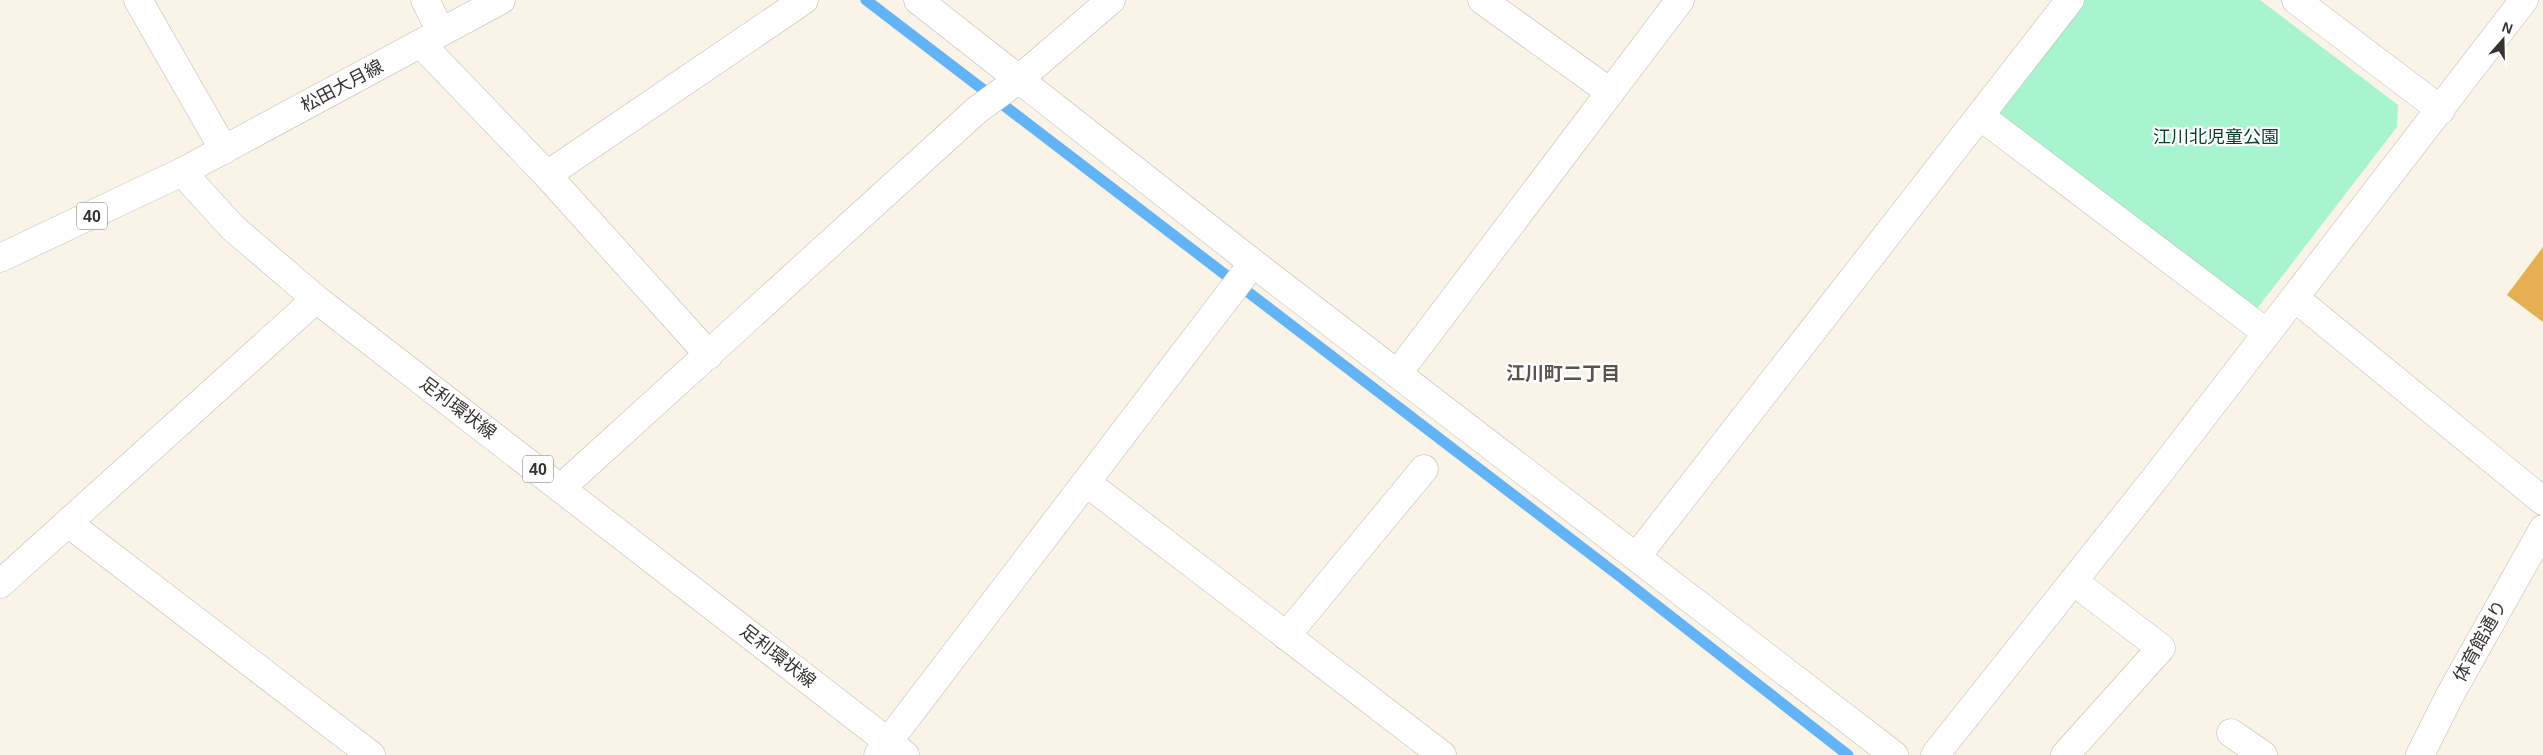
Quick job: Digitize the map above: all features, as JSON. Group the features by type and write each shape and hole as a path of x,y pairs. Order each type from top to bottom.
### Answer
{"street":[{"path":"138,0 224,150"},
{"path":"425,0 431,38 547,176 709,354"},
{"name":"松田大月線","path":"182,172 501,0"},
{"path":"547,176 804,0"},
{"path":"918,0 1013,84 1249,268 1398,373 1894,755"},
{"path":"562,487 977,110 1013,84 1111,0"},
{"path":"1482,0 1610,92"},
{"path":"1398,373 1680,0"},
{"path":"1638,556 2070,0"},
{"path":"2296,0 2441,110"},
{"path":"1935,755 2267,334 2524,0"},
{"path":"1980,116 2267,334"},
{"name":"40","path":"0,258 182,172"},
{"name":"足利環状線","path":"182,172 232,227 316,298 562,487 891,751"},
{"path":"891,751 1087,482 1249,268"},
{"path":"0,584 316,298"},
{"path":"2295,298 2543,501"},
{"path":"1286,636 1424,469"},
{"path":"1087,482 1442,755"},
{"path":"68,523 371,755"},
{"name":"体育館通り","path":"2420,755 2450,696 2543,529"},
{"path":"2065,755 2161,648 2073,581"},
{"path":"2231,733 2263,755"}],"green space":[{"name":"江川北児童公園","path":"2080,0 2260,0 2398,105 2397,127 2253,314 1995,112"}],"building":[{"path":"2543,247 2543,322 2507,295"}],"waterway":[{"path":"866,0 1618,575 1848,755"}],"district":[{"name":"江川町二丁目","path":"1563,373"}]}
